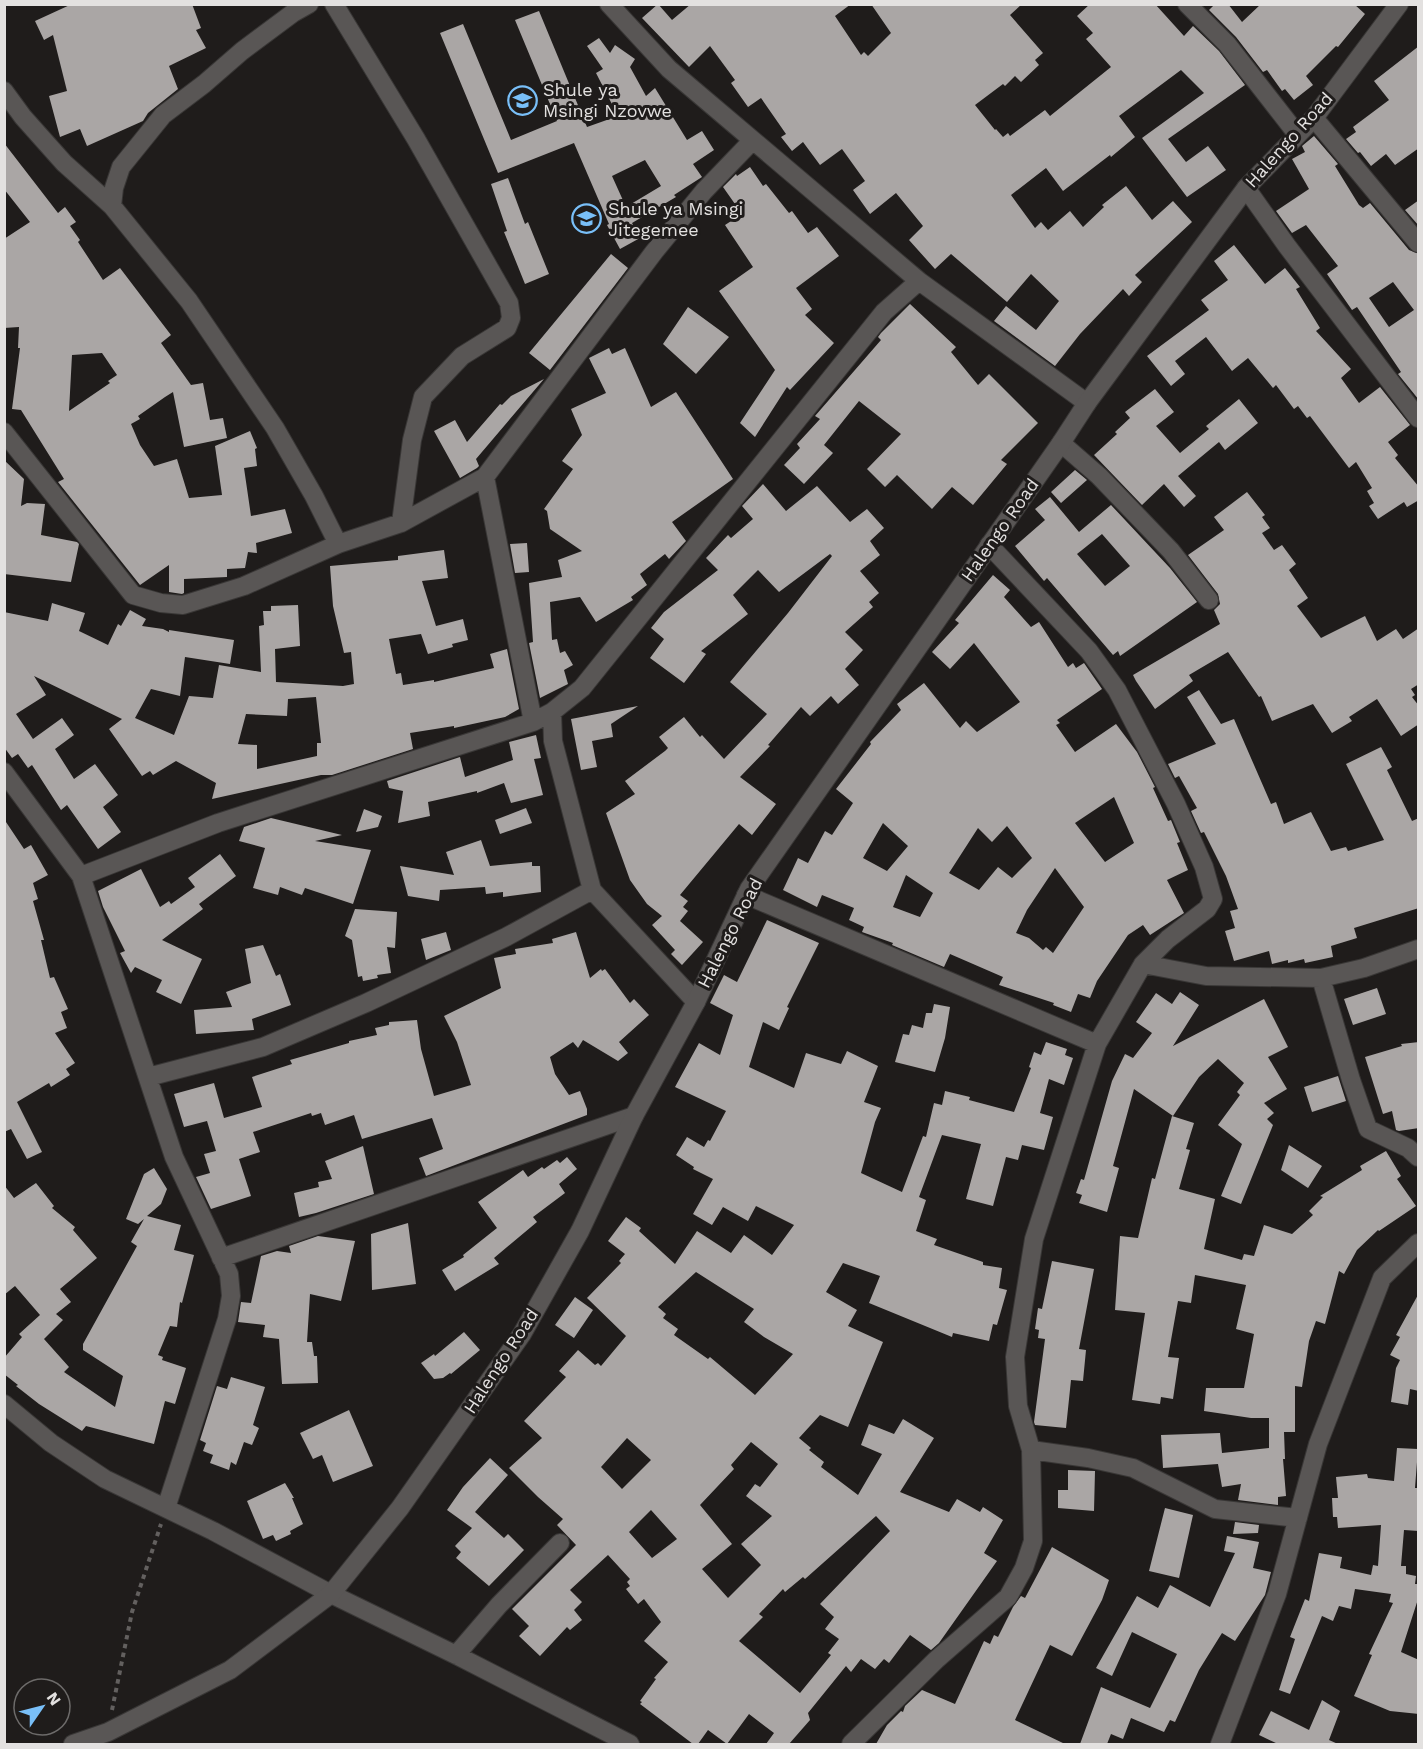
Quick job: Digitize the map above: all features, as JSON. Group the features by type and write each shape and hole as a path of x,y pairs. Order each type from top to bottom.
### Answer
{"street":[{"path":"112,206 114,188 121,166 163,115 242,51 293,13 309,4"},
{"path":"334,4 416,139 509,303 511,318 507,328 462,356 423,397 412,440 401,522"},
{"path":"609,4 669,69 919,281 1087,403"},
{"path":"1186,4 1227,44 1296,134"},
{"name":"Halengo Road","path":"73,1744 108,1732 230,1670 331,1594 400,1508 522,1334 580,1231 634,1116 696,1002 746,895 1087,403 1246,188 1314,118 1399,4"},
{"path":"4,91 23,117 64,163 112,206 189,301 275,428 314,496 338,544"},
{"path":"1314,118 1419,243"},
{"path":"4,432 133,595 161,603 183,604 244,586 338,544 401,522 485,477 654,252 704,191 752,141"},
{"path":"1246,188 1287,246 1419,418"},
{"path":"81,876 218,823 533,722 552,712 582,688 687,554 884,312 919,281"},
{"path":"1061,443 1099,476 1171,551 1209,600"},
{"path":"485,477 533,722"},
{"path":"851,1744 936,1660 1008,1597 1024,1568 1033,1541 1031,1450 1018,1406 1015,1357 1037,1228 1097,1044 1143,964 1168,939 1208,909 1213,899 1204,867 1176,804 1117,690 1089,651 989,545"},
{"path":"552,712 553,741 592,890 696,1002"},
{"path":"4,772 81,876 174,1157 229,1274 231,1286 227,1319 166,1508"},
{"path":"148,1077 274,1042 366,1003 484,947 592,890"},
{"path":"746,895 1097,1044"},
{"path":"1143,964 1206,976 1321,978 1364,968 1419,949"},
{"path":"1321,978 1368,1129 1408,1148 1419,1157"},
{"path":"221,1258 634,1116"},
{"path":"1220,1744 1277,1594 1318,1444 1382,1278 1419,1243"},
{"path":"4,1404 51,1443 105,1479 630,1744"},
{"path":"1031,1450 1088,1458 1133,1468 1215,1509 1298,1518"},
{"path":"456,1655 499,1605 560,1543"}],"path":[{"path":"108,1732 132,1612 166,1508"}],"building":[{"path":"72,4 192,4 201,28 196,30 206,48 169,66 178,89 148,113 143,121 87,146 80,129 60,137 49,96 67,91 53,35 44,40 35,21"},
{"path":"658,4 672,20 691,4 851,4 835,16 861,55 864,52 868,56 891,33 871,4 1022,4 1010,15 1043,53 1035,60 1039,65 1021,82 1015,76 1005,86 1003,84 975,105 1003,137 1008,133 1010,136 1045,110 1050,116 1111,67 1086,39 1093,33 1077,16 1090,4 1155,4 1184,36 1193,26 1219,51 1245,85 1168,139 1186,162 1208,146 1226,170 1187,197 1142,138 1204,93 1181,70 1119,116 1135,137 1111,157 1110,155 1063,191 1046,168 1011,195 1035,228 1041,222 1048,230 1070,211 1083,227 1104,207 1102,205 1126,186 1152,220 1173,201 1192,222 1135,275 1142,282 1129,296 1123,289 1080,334 1055,366 994,321 1006,306 1036,330 1059,301 1031,274 1007,302 951,254 935,269 909,240 923,226 896,193 870,214 853,190 865,181 842,149 820,165 803,142 792,151 781,137 786,134 761,98 748,107 731,83 735,80 710,46 689,67 642,18"},
{"path":"1215,4 1228,4 1242,22 1261,4 1354,4 1365,14 1338,47 1336,46 1306,76 1313,85 1294,100 1285,89 1282,91 1267,70 1263,72 1236,37 1209,10"},
{"path":"539,11 587,127 618,116 596,73 603,69 587,46 599,38 610,53 615,45 635,59 630,67 646,96 655,88 687,140 702,131 714,150 693,164 702,177 674,195 676,197 632,223 640,238 620,249 607,225 609,224 574,143 498,173 440,33 463,24 511,140 557,121 515,20","holes":["645,160 661,186 626,207 612,176"]},
{"path":"1419,46 1419,148 1395,165 1386,154 1371,166 1346,139 1356,132 1353,127 1389,100 1374,81"},
{"path":"1314,136 1338,164 1335,166 1359,205 1363,208 1370,203 1409,250 1419,254 1419,400 1398,374 1401,372 1357,307 1352,310 1327,274 1338,266 1306,225 1292,233 1276,211 1309,189 1292,159 1305,152 1302,146","holes":["1393,282 1414,310 1389,327 1369,298"]},
{"path":"4,143 58,213 65,207 76,222 70,226 103,280 120,268 171,335 161,343 191,385 203,383 210,420 223,418 227,438 184,447 173,392 165,397 138,416 140,419 131,424 140,445 154,466 177,459 189,498 222,495 215,446 250,431 257,448 255,449 257,466 244,468 251,516 285,509 292,533 256,543 257,553 248,552 245,568 227,569 227,577 184,579 184,593 182,594 169,592 169,565 140,585 58,482 64,479 21,410 12,409 20,348 18,348 19,327 4,328 4,239 30,222 4,189","holes":["102,353 117,375 108,381 110,383 69,411 72,355"]},
{"path":"750,167 763,186 766,184 789,213 792,211 808,233 817,227 839,256 796,288 812,309 805,315 834,343 790,390 787,387 755,437 740,423 775,370 719,291 753,267 725,225 742,214 723,187 736,174 737,176"},
{"path":"508,178 525,224 528,222 549,274 525,284 504,232 507,231 491,184"},
{"path":"1419,200 1419,226 1405,210"},
{"path":"1234,245 1265,284 1285,268 1300,287 1296,289 1320,328 1316,331 1351,369 1341,378 1359,403 1380,387 1410,425 1388,442 1398,455 1395,458 1419,487 1419,500 1407,507 1404,502 1378,519 1369,506 1374,503 1367,491 1372,488 1356,462 1349,468 1310,416 1307,418 1298,406 1294,409 1276,385 1273,388 1248,358 1232,371 1206,337 1175,361 1185,374 1171,386 1147,356 1209,310 1201,300 1228,280 1214,261"},
{"path":"611,254 628,268 550,370 529,353"},
{"path":"910,304 956,347 951,352 978,385 989,374 1038,423 1001,460 1007,464 973,505 952,487 932,509 897,475 885,487 867,469 901,434 859,401 824,445 833,453 804,484 784,465 800,448 797,444 820,419 815,416 881,340 878,337 881,333"},
{"path":"688,307 729,337 696,374 663,344"},
{"path":"609,348 612,354 625,348 651,407 676,392 733,479 672,522 686,541 669,559 665,554 640,574 647,585 631,597 633,600 596,622 580,597 550,602 552,640 557,639 560,653 565,651 573,665 564,670 568,684 540,698 529,643 533,642 529,583 562,577 558,560 582,551 550,529 547,511 544,509 573,469 562,461 582,435 571,409 606,393 589,358"},
{"path":"544,379 476,459 479,466 460,478 434,431 455,420 467,442 500,404 502,405 511,396"},
{"path":"1155,389 1174,412 1156,426 1180,453 1209,429 1206,426 1239,399 1258,423 1225,450 1219,442 1178,476 1196,496 1184,507 1164,484 1142,505 1094,455 1117,434 1115,432 1130,418 1125,412"},
{"path":"4,460 24,479 21,506 27,503 45,504 41,535 79,544 71,582 4,574"},
{"path":"1075,470 1087,480 1061,503 1051,492"},
{"path":"763,484 786,511 817,486 850,522 867,509 884,528 870,541 880,555 860,571 879,593 869,602 873,607 845,632 863,650 845,669 859,685 838,704 831,696 810,716 801,707 768,745 770,746 740,777 776,804 752,835 739,824 680,895 688,901 683,907 688,911 680,921 703,942 682,965 671,954 675,950 652,925 662,916 647,904 630,880 606,813 635,794 625,781 668,748 659,737 684,717 700,737 702,735 724,759 767,714 730,682 788,613 832,556 830,554 779,592 758,570 733,595 748,614 701,651 706,654 684,683 650,658 664,639 651,628 664,612 718,570 706,558 728,535 731,538 753,519 742,506"},
{"path":"1247,492 1265,515 1262,517 1270,528 1262,533 1274,550 1282,545 1296,564 1289,570 1308,598 1297,606 1321,638 1365,616 1377,641 1396,629 1403,639 1419,628 1419,684 1411,689 1415,695 1412,697 1419,706 1419,724 1401,736 1377,699 1349,717 1352,721 1332,733 1313,704 1272,721 1261,696 1259,697 1228,652 1189,675 1193,681 1155,709 1133,675 1220,624 1214,610 1220,604 1218,594 1188,555 1224,530 1214,517"},
{"path":"1050,497 1079,532 1111,505 1170,568 1197,602 1120,656 1118,651 1113,655 1047,578 1044,581 1015,546 1045,520 1035,509","holes":["1102,534 1130,566 1105,586 1077,554"]},
{"path":"527,543 529,572 515,573 510,544"},
{"path":"444,550 448,578 422,581 436,626 463,619 468,640 428,654 421,634 389,639 396,674 401,673 403,685 434,680 434,682 494,668 490,654 507,649 519,709 505,717 454,728 454,726 410,733 413,749 332,775 321,775 212,799 216,783 176,761 153,775 150,771 142,776 109,729 122,719 34,676 46,695 16,714 33,739 62,718 74,735 55,749 74,779 95,764 118,795 103,807 121,832 98,849 67,805 61,810 32,765 28,768 18,754 12,758 4,747 4,612 48,621 52,603 85,613 79,631 108,645 118,624 121,626 130,610 146,619 142,626 169,632 169,630 234,640 230,664 185,657 180,696 151,689 135,718 174,735 189,696 213,698 219,665 261,672 259,626 264,625 263,611 271,611 271,606 298,605 300,646 275,649 276,682 343,686 354,684 351,652 344,653 333,606 330,566 398,560 398,556","holes":["316,697 321,743 317,743 317,756 257,769 257,745 238,744 246,714 287,716 288,699"]},
{"path":"993,575 1010,590 1004,597 1031,627 1039,622 1068,667 1073,663 1076,668 1084,663 1102,689 1057,720 1060,723 1056,725 1075,752 1116,724 1137,752 1180,842 1177,843 1188,870 1167,880 1184,913 1150,935 1143,925 1128,935 1097,981 1090,998 1078,994 1071,1012 1053,1005 1054,1003 999,985 1003,977 950,954 944,967 892,945 893,943 862,932 864,927 849,920 854,908 822,895 817,907 783,890 798,858 808,863 825,831 832,835 853,803 836,789 871,744 870,742 901,710 897,704 924,683 960,728 966,721 977,732 1020,702 974,643 950,669 932,652 959,623 955,620","holes":["1114,797 1134,843 1105,862 1075,823","883,823 908,846 887,871 863,858","1007,826 1032,858 1012,878 998,867 979,890 949,873 978,828 992,842","1055,868 1084,907 1053,953 1046,947 1043,950 1029,938 1016,933 1027,910","906,875 933,893 920,917 893,907"]},
{"path":"1199,690 1221,724 1234,719 1271,804 1276,802 1284,824 1311,812 1331,851 1346,847 1348,851 1384,840 1346,764 1381,747 1392,767 1387,770 1412,821 1419,818 1419,908 1354,928 1357,938 1331,946 1333,957 1305,963 1304,959 1272,964 1269,951 1234,961 1225,931 1235,928 1230,911 1238,909 1226,876 1191,811 1197,808 1179,776 1175,778 1168,764 1216,744 1187,697"},
{"path":"638,706 611,724 613,737 592,741 597,767 581,770 571,719"},
{"path":"536,735 541,758 534,759 543,795 511,803 504,783 477,793 477,791 428,802 430,816 398,823 403,791 389,788 387,781 460,757 465,777 513,760 509,742"},
{"path":"526,808 532,823 500,834 495,820"},
{"path":"364,809 382,816 378,827 356,832"},
{"path":"271,818 342,835 315,841 371,850 353,904 305,888 302,895 280,887 278,895 253,888 265,848 239,841 244,827"},
{"path":"4,819 24,849 31,845 48,875 33,883 38,899 33,901 44,940 41,940 50,978 54,977 68,1009 61,1012 67,1028 55,1033 75,1063 66,1069 70,1075 51,1087 49,1083 17,1102 42,1152 27,1159 11,1129 4,1132"},
{"path":"481,840 490,866 532,862 532,866 540,866 541,892 503,897 503,892 486,894 485,887 440,890 439,901 408,896 400,866 454,875 446,852"},
{"path":"220,854 236,876 199,904 203,909 162,940 202,959 181,1004 156,992 162,980 135,967 131,973 120,953 125,951 103,907 98,891 141,869 160,907 169,901 171,904 195,887 188,878"},
{"path":"355,909 397,912 395,948 387,947 391,973 377,975 378,978 363,981 362,976 358,977 352,940 345,936"},
{"path":"767,920 819,943 787,1007 789,1008 779,1030 763,1022 749,1067 794,1088 806,1053 841,1064 847,1051 878,1066 864,1102 881,1108 861,1173 902,1192 923,1136 926,1137 934,1103 942,1105 945,1091 1014,1112 1031,1068 1029,1067 1034,1052 1041,1055 1046,1042 1067,1049 1065,1055 1073,1058 1064,1085 1049,1079 1040,1113 1053,1117 1044,1150 1022,1145 1018,1160 1006,1157 993,1206 966,1199 981,1144 942,1135 919,1197 926,1200 916,1231 937,1239 934,1245 983,1262 983,1265 1002,1268 999,1288 1007,1290 997,1325 993,1324 989,1341 953,1333 952,1337 869,1303 880,1276 843,1263 826,1292 857,1310 848,1326 883,1342 848,1427 820,1415 799,1438 824,1462 821,1467 858,1495 882,1454 861,1445 869,1424 894,1434 903,1419 934,1438 900,1492 949,1512 957,1499 980,1512 983,1507 1003,1520 984,1553 997,1561 939,1643 931,1650 910,1635 889,1663 884,1659 875,1669 861,1659 851,1672 846,1666 808,1713 810,1720 789,1744 766,1744 774,1733 749,1714 727,1744 708,1730 698,1744 693,1744 640,1704 656,1679 654,1678 668,1662 644,1641 661,1622 644,1599 638,1604 626,1589 630,1586 627,1582 630,1579 608,1555 570,1590 582,1602 574,1610 582,1620 570,1630 567,1627 540,1656 519,1636 529,1626 512,1609 576,1545 557,1525 563,1519 509,1468 542,1438 524,1421 566,1377 559,1371 578,1350 595,1365 598,1363 601,1366 626,1336 587,1298 621,1263 619,1261 625,1254 608,1241 626,1217 641,1228 639,1231 675,1264 697,1231 731,1253 744,1235 772,1255 794,1225 756,1206 748,1221 723,1207 712,1225 693,1214 713,1179 693,1169 694,1167 676,1155 687,1137 704,1147 708,1140 710,1141 726,1111 675,1087 699,1043 720,1055 733,1015 710,1003 724,975 737,982","holes":["696,1272 754,1309 744,1322 793,1354 755,1395 710,1357 708,1359 674,1335 678,1329 663,1318 666,1314 658,1307","627,1438 651,1460 622,1489 601,1467","751,1442 778,1464 760,1487 755,1484 746,1496 772,1516 741,1544 761,1565 728,1598 702,1569 732,1544 700,1505 734,1469 731,1465","651,1510 677,1539 652,1558 629,1532","876,1516 890,1531 820,1604 834,1617 825,1629 839,1639 828,1653 831,1655 800,1693 739,1641 763,1617 759,1614 783,1589 785,1592 803,1577 805,1579"]},
{"path":"446,932 451,950 426,960 421,939"},
{"path":"576,932 590,978 601,969 602,971 605,969 630,1003 634,999 649,1015 619,1042 628,1053 618,1061 583,1040 578,1048 573,1042 550,1057 555,1074 569,1095 580,1091 587,1115 426,1176 419,1158 443,1149 432,1118 362,1139 354,1115 325,1125 321,1113 312,1116 311,1113 253,1132 260,1152 239,1159 251,1196 211,1209 196,1177 210,1173 204,1154 216,1151 207,1121 184,1127 174,1094 214,1083 224,1118 262,1107 252,1077 292,1064 290,1060 349,1043 349,1041 377,1035 375,1028 389,1025 389,1022 417,1020 421,1049 434,1096 471,1085 457,1042 444,1016 501,988 494,958 516,954 515,949 553,943 552,939"},
{"path":"263,945 276,976 280,974 291,1005 252,1019 254,1030 196,1034 194,1010 232,1007 226,992 251,983 245,949"},
{"path":"1377,988 1386,1014 1353,1025 1344,999"},
{"path":"1180,992 1199,1005 1173,1046 1264,999 1288,1047 1268,1057 1287,1089 1264,1103 1274,1113 1267,1119 1273,1125 1241,1204 1221,1196 1242,1144 1218,1125 1240,1095 1237,1092 1244,1083 1218,1059 1199,1077 1173,1116 1134,1089 1113,1166 1119,1168 1107,1212 1079,1203 1082,1195 1076,1193 1081,1179 1084,1180 1112,1081 1125,1054 1133,1058 1152,1033 1136,1022 1156,993 1172,1004"},
{"path":"934,1004 950,1007 945,1038 935,1072 895,1062 903,1034 909,1035 912,1025 923,1028 926,1013 932,1013"},
{"path":"1419,1042 1419,1128 1399,1131 1396,1130 1392,1111 1383,1114 1365,1057 1402,1046 1401,1044"},
{"path":"1338,1076 1346,1101 1312,1112 1304,1087"},
{"path":"1172,1116 1194,1123 1186,1149 1190,1150 1179,1189 1215,1199 1204,1249 1242,1260 1244,1254 1254,1256 1264,1225 1292,1234 1313,1215 1309,1211 1323,1197 1320,1196 1362,1170 1360,1166 1386,1151 1401,1176 1397,1179 1416,1206 1378,1230 1357,1250 1344,1274 1339,1271 1325,1324 1316,1321 1309,1341 1302,1387 1295,1386 1295,1432 1284,1432 1285,1459 1283,1459 1286,1496 1278,1497 1278,1505 1238,1500 1241,1484 1222,1487 1218,1464 1163,1468 1161,1435 1220,1433 1222,1453 1269,1448 1269,1418 1251,1418 1204,1411 1206,1388 1244,1388 1254,1334 1236,1329 1246,1285 1195,1275 1191,1303 1178,1301 1168,1357 1179,1358 1173,1399 1161,1397 1160,1404 1132,1400 1145,1313 1115,1310 1120,1236 1138,1238 1152,1178 1155,1179"},
{"path":"1289,1145 1322,1166 1308,1188 1281,1170"},
{"path":"363,1146 374,1194 299,1217 294,1193 319,1187 318,1182 332,1179 325,1161"},
{"path":"567,1157 577,1169 559,1184 565,1193 533,1217 537,1222 494,1258 499,1264 455,1291 442,1270 464,1257 463,1255 497,1228 478,1202 523,1170 528,1177 542,1167 544,1169 557,1160 560,1163"},
{"path":"154,1168 167,1189 161,1204 147,1216 181,1225 174,1250 194,1255 182,1303 180,1302 177,1327 170,1326 158,1355 163,1357 162,1360 186,1368 175,1404 165,1401 154,1444 86,1426 82,1431 39,1404 4,1374 4,1358 22,1337 19,1334 40,1315 15,1286 4,1295 4,1185 14,1198 36,1183 54,1206 52,1208 75,1227 73,1230 97,1258 60,1289 71,1302 56,1314 63,1320 44,1339 69,1367 64,1372 115,1407 123,1376 83,1350 83,1344 137,1246 131,1242 144,1219 138,1224 126,1219 144,1174"},
{"path":"408,1223 416,1284 372,1290 371,1234"},
{"path":"318,1236 355,1241 341,1301 310,1294 307,1342 312,1342 314,1356 317,1356 318,1383 282,1384 279,1339 263,1337 265,1325 238,1322 241,1302 251,1303 261,1256 277,1251 291,1253 289,1246"},
{"path":"1052,1261 1094,1269 1079,1349 1086,1350 1083,1381 1071,1380 1066,1428 1035,1425 1034,1422 1045,1339 1038,1338 1039,1330 1035,1329 1038,1308 1042,1309"},
{"path":"1419,1293 1419,1391 1410,1389 1408,1405 1391,1402 1396,1368 1400,1360 1390,1355 1400,1337 1396,1335"},
{"path":"575,1297 593,1310 574,1338 555,1325"},
{"path":"464,1332 480,1350 451,1374 434,1379 421,1363 434,1354 435,1356"},
{"path":"231,1377 265,1387 253,1425 259,1428 252,1445 244,1442 236,1465 231,1462 229,1470 210,1463 213,1455 203,1451 206,1443 200,1440 217,1386 227,1389"},
{"path":"349,1410 373,1466 333,1482 322,1455 313,1459 300,1433"},
{"path":"1397,1448 1418,1449 1415,1488 1419,1488 1419,1531 1404,1530 1401,1566 1406,1566 1406,1574 1416,1576 1415,1584 1419,1584 1419,1596 1401,1652 1419,1660 1419,1714 1390,1711 1354,1696 1372,1655 1369,1654 1393,1603 1389,1602 1391,1594 1355,1589 1351,1609 1339,1606 1333,1621 1322,1616 1290,1694 1279,1690 1295,1639 1290,1637 1305,1599 1309,1601 1319,1553 1342,1557 1340,1568 1371,1575 1373,1565 1378,1566 1381,1525 1338,1528 1337,1517 1333,1517 1332,1498 1338,1498 1336,1477 1367,1474 1368,1478 1394,1481"},
{"path":"490,1458 508,1475 475,1512 504,1538 508,1534 524,1550 489,1586 456,1558 461,1552 455,1546 472,1528 447,1510 463,1487"},
{"path":"1068,1470 1095,1471 1094,1511 1058,1508 1058,1490 1068,1490"},
{"path":"285,1483 294,1498 292,1498 303,1524 290,1531 291,1534 276,1541 273,1535 263,1539 247,1501"},
{"path":"1165,1508 1193,1515 1179,1578 1149,1571"},
{"path":"1235,1522 1259,1525 1258,1533 1233,1534"},
{"path":"1227,1536 1259,1542 1253,1568 1271,1572 1265,1595 1235,1641 1222,1633 1199,1670 1175,1722 1170,1720 1164,1732 1131,1718 1123,1739 1111,1734 1107,1744 1080,1744 1101,1687 1150,1708 1177,1654 1132,1632 1112,1676 1096,1668 1137,1596 1158,1608 1170,1585 1210,1607 1235,1553 1224,1551"},
{"path":"1052,1547 1109,1580 1102,1600 1072,1656 1050,1645 1015,1720 1065,1744 876,1744 887,1725 901,1711 903,1712 905,1706 922,1690 955,1704 984,1641 990,1644 994,1635 998,1637 1013,1607 1021,1596 1025,1598"},
{"path":"1322,1700 1340,1711 1329,1740 1338,1744 1278,1744 1259,1735 1271,1711 1309,1730"}],"place":[{"name":"Shule ya Msingi Nzovwe","path":"522,100"},
{"name":"Shule ya Msingi Jitegemee","path":"587,219"}]}
